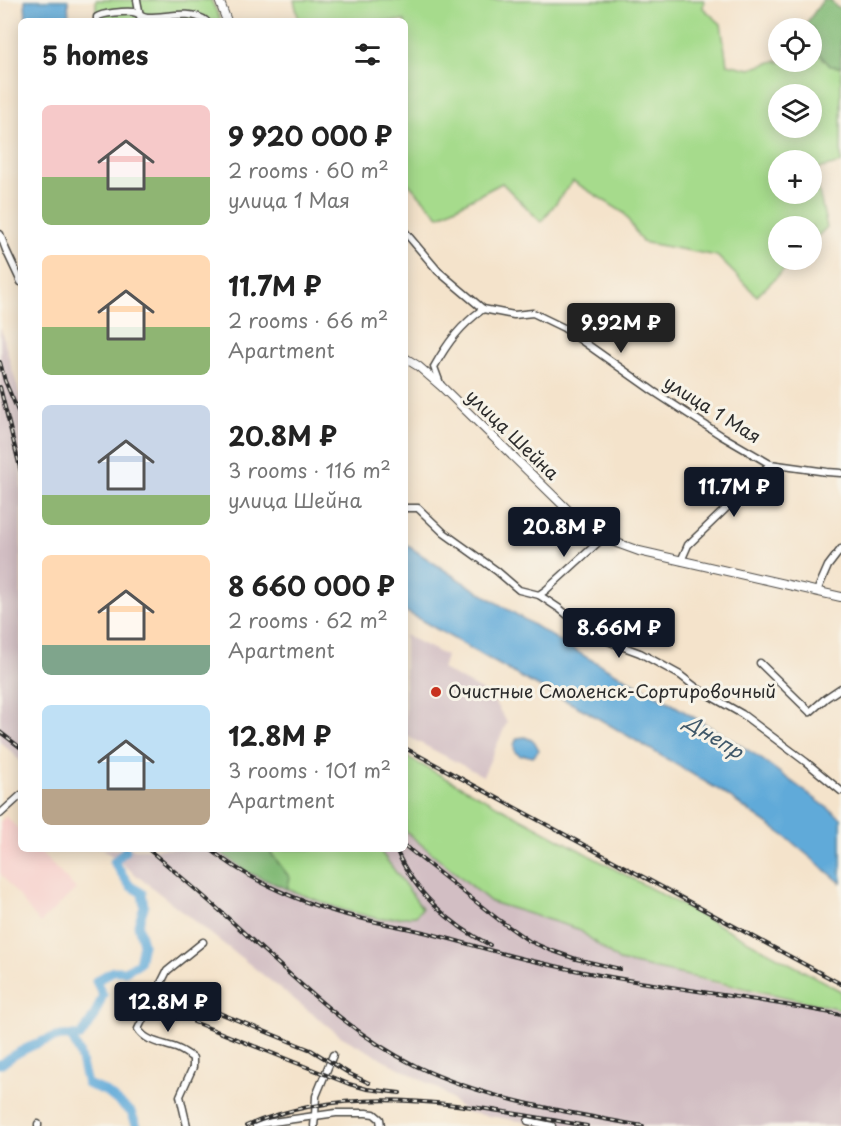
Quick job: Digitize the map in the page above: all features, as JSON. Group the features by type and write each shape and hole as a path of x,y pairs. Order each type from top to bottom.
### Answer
{"street":[{"path":"137,0 140,18"},
{"path":"219,0 225,18"},
{"path":"97,18 102,13 133,12 140,18"},
{"path":"140,18 189,15 202,18"},
{"path":"0,234 18,276"},
{"name":"улица 1 Мая","path":"408,236 438,272 483,309 514,315 533,313 564,328 653,391 770,464 841,473"},
{"path":"441,387 434,367 446,346 467,320 483,309"},
{"name":"улица Шейна","path":"408,360 441,387 572,514 603,538 639,551 841,597"},
{"path":"681,561 688,545 770,464"},
{"path":"408,508 418,508 444,533 497,571 519,590 539,595 582,627 605,640 640,653 742,714 841,791"},
{"path":"539,595 603,538"},
{"path":"817,591 828,566 841,549"},
{"path":"760,663 810,712 841,688"},
{"path":"0,814 18,798"},
{"path":"188,1126 180,1096 193,1067 193,1058 179,1049 147,1039 138,1029 167,971 203,942"},
{"path":"314,1122 316,1096 333,1056"},
{"path":"256,1126 314,1122 336,1113 374,1114 380,1119 381,1126"},
{"path":"528,1121 552,1126"}],"shaded area":[{"path":"0,326 18,389 18,759 0,742"},
{"path":"408,637 446,656 442,669 490,695 507,722 483,776 408,737"},
{"path":"6,816 18,829 18,852 40,852 76,889 40,923 0,873 0,822"},
{"path":"408,833 491,902 578,929 619,961 841,1010 841,1126 549,1126 465,1112 442,1091 342,1037 107,852 220,852 247,872 343,910 380,919 416,916 422,908 381,852 408,852"}],"green space":[{"path":"96,0 211,0 220,18 96,18"},
{"path":"294,0 704,0 703,8 721,24 727,64 750,69 768,63 768,72 822,72 822,56 830,65 841,67 841,163 822,168 822,150 768,150 768,204 822,204 827,227 822,232 822,216 768,216 768,270 784,270 757,296 717,256 642,242 624,213 573,181 541,222 502,183 439,216 408,183 408,18 298,18"},
{"path":"823,0 831,0 836,7 841,9 841,67 830,66 822,57 822,18 810,18"},
{"path":"408,758 841,991 841,1009 619,961 578,929 491,902 408,833"},
{"path":"220,852 270,852 290,878 287,889 247,872"},
{"path":"270,852 381,852 422,908 416,916 380,919 343,910 287,889 290,878"}],"water":[{"path":"25,0 68,0 69,18 26,18"},
{"name":"Днепр","path":"408,546 586,657 667,701 756,755 841,818 841,883 786,837 719,790 586,711 526,680 408,613"},
{"path":"525,737 534,741 539,750 533,757 521,756 515,752 514,745 517,738"}],"waterway":[{"path":"0,1064 43,1041 60,1036 81,1036 94,1016 103,995 96,981 113,971 125,971 139,963 143,944 138,925 144,907 142,893 130,886 114,862 124,852"},
{"path":"71,1036 79,1052 87,1084 105,1091 131,1112 137,1126"}],"railway":[{"path":"0,362 5,381 18,411"},
{"path":"0,387 18,460"},
{"path":"0,732 18,746"},
{"path":"408,750 841,984"},
{"path":"408,848 529,941 576,959 620,969"},
{"path":"152,852 330,1010 393,1054 443,1078 471,1088 527,1104 643,1126"},
{"path":"214,852 240,870 272,887 305,901 361,919 428,933 579,971 841,1015"},
{"path":"397,852 412,879 434,905 447,917 490,945"},
{"path":"202,1006 311,1050 369,1083"},
{"path":"194,1022 349,1084 400,1093"},
{"path":"246,1126 287,1112 329,1104 372,1100 458,1105 587,1126"}],"place":[{"name":"Очистные Смоленск-Сортировочный","path":"436,692"}]}
